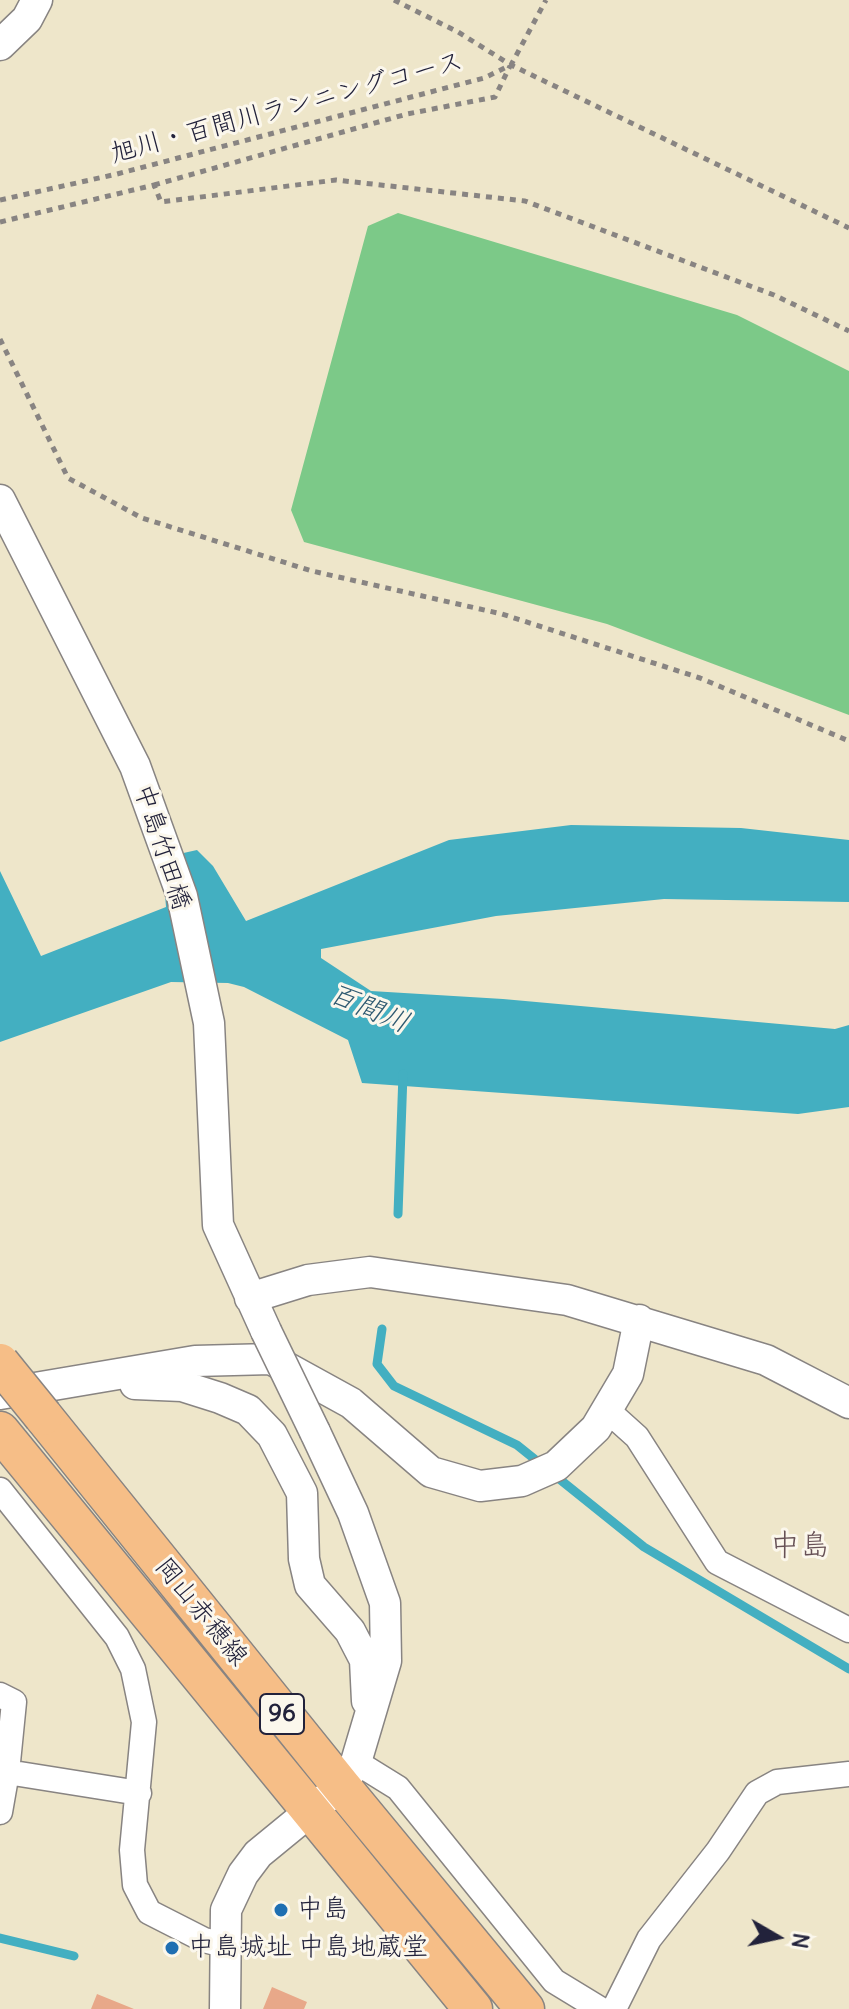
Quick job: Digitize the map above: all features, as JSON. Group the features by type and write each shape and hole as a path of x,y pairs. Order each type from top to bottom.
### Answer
{"main road":[{"name":"岡山赤穂線","path":"0,1363 348,1774 525,2009"},
{"name":"岡山赤穂線","path":"0,1431 473,2009"}],"street":[{"path":"0,45 27,19 37,0"},
{"name":"中島竹田橋","path":"0,500 135,766 182,896 209,1023 218,1225 250,1298"},
{"path":"225,2009 226,1910 243,1874 258,1854 311,1811 348,1774 368,1723 386,1661 385,1603 353,1513 250,1298 308,1280 370,1272 567,1300 766,1360 849,1403"},
{"path":"0,1394 195,1361 271,1359 351,1403 431,1472 480,1486 522,1481 556,1466 602,1419 628,1374 639,1320"},
{"path":"85,1381 182,1386 248,1410 272,1435 302,1493 304,1559 310,1585 350,1631 365,1660 368,1723"},
{"path":"602,1419 637,1437 717,1562 849,1630"},
{"path":"0,1490 117,1637 133,1669 144,1722 132,1850 135,1885 149,1912 204,1940 224,1945"},
{"path":"0,1695 14,1702 0,1812"},
{"path":"7,1772 139,1793"},
{"path":"348,1774 398,1788 554,1981 600,2009"},
{"path":"614,2009 649,1939 718,1851 757,1793 777,1782 849,1774"}],"path":[{"path":"394,0 511,65 849,228"},
{"path":"0,222 154,185 407,114 495,97 546,0"},
{"name":"旭川・百間川ランニングコース","path":"0,200 117,174 484,78 511,65"},
{"path":"154,185 161,202 336,180 525,201 774,295 849,331"},
{"path":"0,339 68,478 142,518 312,571 502,614 700,678 849,741"}],"green space":[{"path":"398,213 737,315 849,371 849,715 607,624 304,542 291,510 368,226"}],"water":[{"name":"百間川","path":"571,825 741,828 849,840 849,902 664,899 496,916 321,949 321,958 371,991 503,999 835,1029 849,1025 849,1107 798,1114 362,1083 348,1040 244,987 228,983 171,982 0,1042 0,871 41,956 166,907 165,894 179,854 197,850 213,866 246,921 449,840"}],"building":[{"path":"272,1987 307,2002 304,2009 263,2009"},
{"path":"97,1994 134,2009 91,2009"}],"waterway":[{"path":"398,1214 403,1074"},
{"path":"382,1329 377,1364 394,1386 517,1445 644,1547 849,1669"},
{"path":"0,1938 74,1956"}],"place":[{"name":"中島","path":"281,1910"},
{"name":"中島城址 中島地蔵堂","path":"172,1948"}],"district":[{"name":"中島","path":"800,1546"}]}
